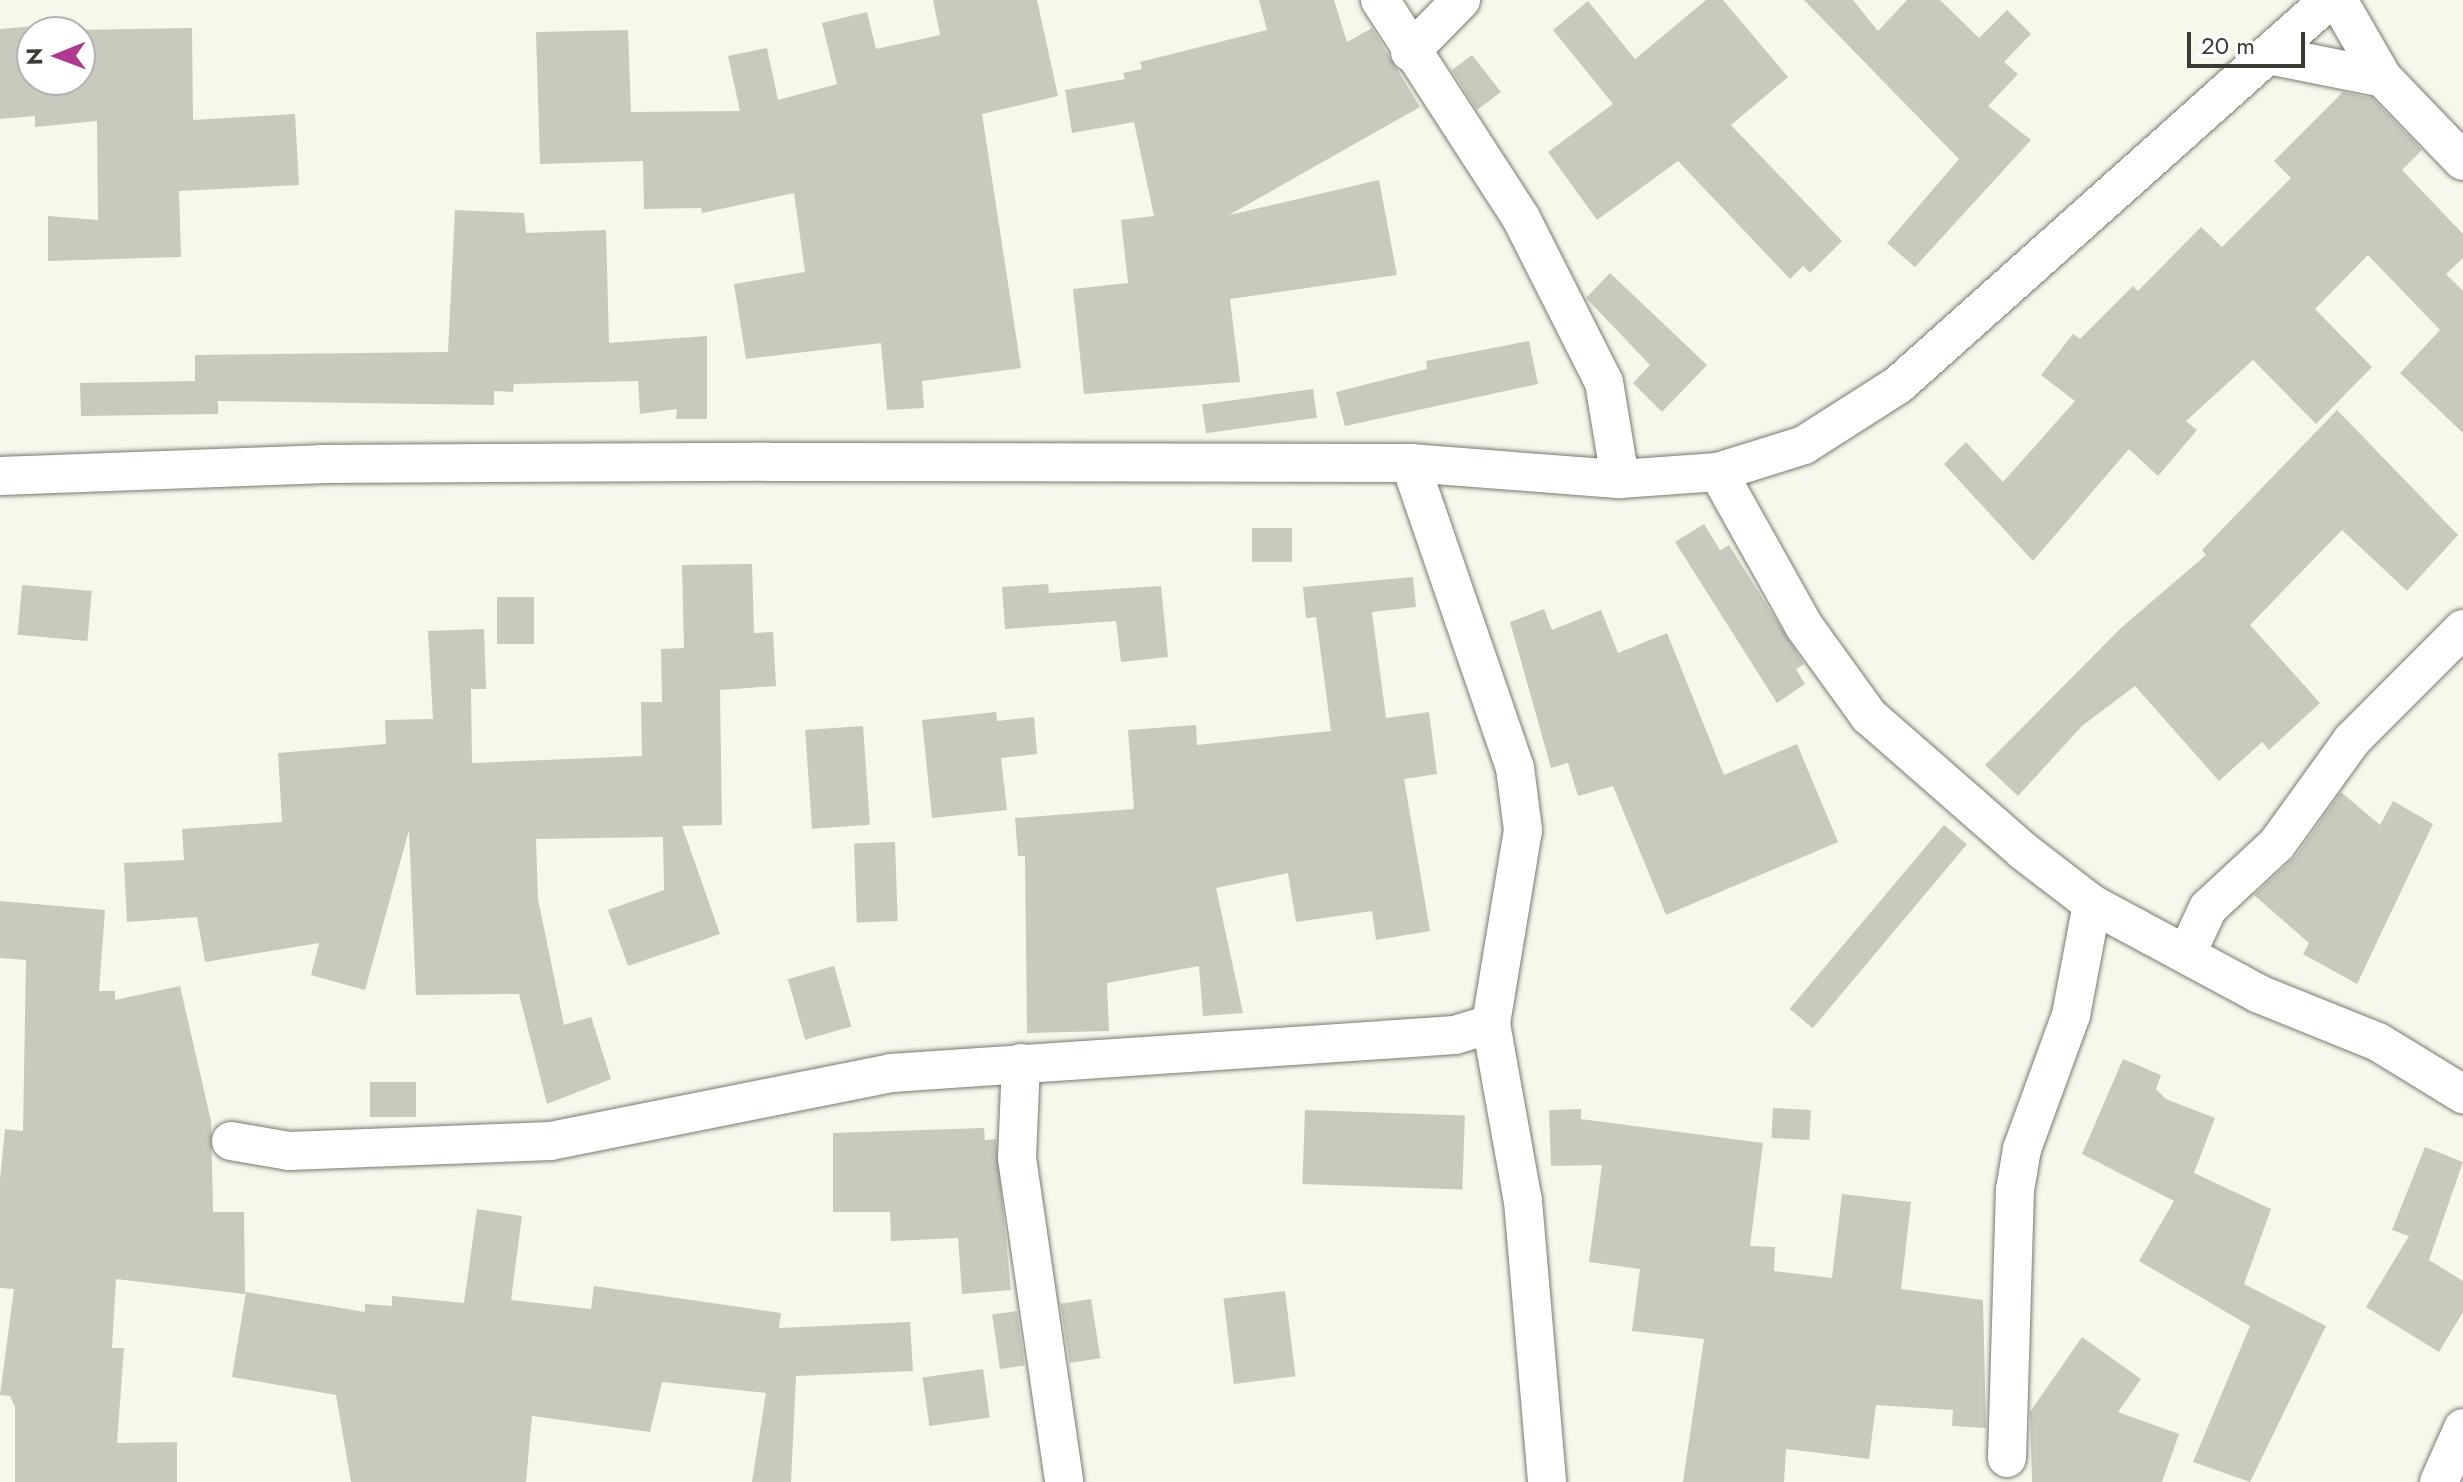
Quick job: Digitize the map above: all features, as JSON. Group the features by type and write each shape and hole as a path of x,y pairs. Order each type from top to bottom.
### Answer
{"street":[{"path":"1380,0 1410,52 1521,218 1604,382 1620,479"},
{"path":"1410,52 1461,0"},
{"path":"0,476 320,464 1410,463 1620,479 1718,472 1804,445 1898,385 2274,56 2329,0"},
{"path":"2338,0 2383,78 2463,161"},
{"path":"2274,56 2383,78"},
{"path":"1410,463 1515,768 1523,830 1491,1024 1523,1201 1547,1482"},
{"path":"1718,472 1804,626 1869,716 2092,904 2259,994 2378,1042 2463,1094"},
{"path":"2187,953 2208,908 2259,864 2352,740 2463,629"},
{"path":"2007,1458 2015,1190 2022,1149 2071,1015 2092,904"},
{"path":"231,1141 289,1151 551,1141 891,1073 1455,1035 1491,1024"},
{"path":"1021,1063 1017,1158 1064,1482"},
{"path":"2439,1482 2463,1428"}],"building":[{"path":"933,0 1037,0 1058,96 982,114 1021,368 922,381 924,408 887,410 881,343 746,359 734,284 805,272 794,193 702,213 701,208 644,209 643,161 540,164 536,32 628,30 631,112 740,111 728,56 767,48 778,100 837,84 822,23 867,12 876,49 940,35"},
{"path":"1259,0 1334,0 1347,42 1372,28 1420,107 1229,215 1379,180 1397,275 1230,299 1240,382 1084,394 1073,289 1128,283 1121,220 1154,216 1134,122 1072,133 1065,90 1125,79 1123,73 1142,69 1140,62 1267,30"},
{"path":"1706,0 1723,0 1788,77 1731,125 1842,241 1810,273 1803,266 1790,279 1678,161 1597,220 1548,152 1613,104 1553,30 1588,1 1635,59"},
{"path":"1804,0 1853,0 1878,31 1907,0 1940,0 1979,38 2007,10 2031,34 2004,62 2018,74 1988,106 2031,140 1915,267 1887,243 1959,159"},
{"path":"16,28 16,96 96,96 96,30 192,28 193,120 295,114 299,185 179,191 181,257 48,261 48,216 98,220 97,121 35,127 35,116 0,119 0,29"},
{"path":"1472,55 1501,92 1477,110 1452,70"},
{"path":"2343,92 2372,98 2422,150 2402,170 2463,234 2463,258 2446,274 2463,291 2463,433 2400,373 2440,330 2368,255 2315,309 2372,367 2316,424 2253,360 2186,421 2197,430 2158,476 2129,449 2033,561 1944,464 1966,442 2003,482 2075,401 2041,375 2073,334 2080,339 2133,286 2138,291 2201,227 2222,247 2291,178 2274,161"},
{"path":"455,210 524,213 526,233 606,230 609,343 707,336 707,419 676,419 677,409 640,414 638,381 514,384 513,392 494,391 494,405 218,401 218,414 81,416 80,383 195,381 195,355 448,352"},
{"path":"1610,273 1707,365 1662,412 1633,383 1650,365 1586,298"},
{"path":"1529,341 1538,384 1345,426 1336,392 1427,369 1426,361"},
{"path":"1313,389 1317,418 1206,433 1202,405"},
{"path":"2337,410 2458,535 2407,591 2342,530 2250,625 2320,703 2269,750 2262,742 2219,781 2135,686 2082,726 2018,796 1985,765 2122,627 2206,555 2202,550"},
{"path":"1704,524 1720,550 1729,545 1804,664 1796,669 1805,684 1777,703 1675,542"},
{"path":"1252,528 1292,528 1292,562 1252,562"},
{"path":"752,564 754,633 773,632 776,686 720,690 722,825 682,826 720,934 628,966 608,910 664,890 663,837 536,839 538,899 564,1025 591,1017 611,1079 547,1104 519,994 416,995 409,830 365,990 311,975 319,943 205,962 197,917 127,922 124,863 184,860 182,829 282,822 278,753 386,744 385,720 433,719 428,631 484,629 486,689 471,689 472,763 642,756 641,702 662,702 661,649 684,648 682,565"},
{"path":"1413,577 1416,607 1372,612 1386,718 1429,712 1437,774 1404,779 1430,931 1376,940 1372,911 1296,922 1288,873 1216,888 1243,1013 1203,1016 1199,966 1107,983 1109,1031 1027,1033 1025,856 1018,856 1015,818 1134,809 1128,730 1196,725 1197,745 1331,731 1316,617 1306,618 1303,587"},
{"path":"1048,584 1049,593 1161,586 1168,657 1121,662 1116,621 1005,629 1002,587"},
{"path":"22,585 92,591 87,641 18,635"},
{"path":"497,597 534,597 534,644 497,644"},
{"path":"1544,609 1552,630 1601,610 1618,653 1667,633 1724,775 1797,744 1838,842 1666,915 1613,786 1578,796 1568,763 1551,768 1510,622"},
{"path":"996,712 997,721 1034,717 1037,754 1001,758 1007,810 932,818 922,720"},
{"path":"863,726 870,825 812,829 805,730"},
{"path":"2341,792 2380,825 2393,801 2433,824 2357,984 2303,954 2309,943 2254,895 2295,857"},
{"path":"1944,825 1967,844 1813,1028 1790,1009"},
{"path":"895,842 898,921 857,922 854,843"},
{"path":"0,901 105,910 99,991 115,991 115,1000 180,986 211,1121 213,1212 244,1212 245,1294 116,1279 112,1348 124,1348 117,1443 177,1442 177,1482 15,1482 15,1407 10,1396 0,1395 14,1289 0,1288 0,1180 5,1129 23,1131 26,960 0,958"},
{"path":"834,966 851,1027 805,1040 788,979"},
{"path":"2123,1059 2161,1075 2156,1089 2166,1099 2215,1118 2194,1173 2271,1209 2244,1284 2326,1326 2250,1482 2193,1462 2250,1326 2139,1261 2174,1201 2082,1154"},
{"path":"370,1082 416,1082 416,1117 370,1117"},
{"path":"1773,1108 1811,1110 1809,1140 1771,1138"},
{"path":"1581,1109 1581,1119 1763,1143 1750,1246 1775,1247 1774,1271 1832,1278 1842,1194 1911,1202 1901,1289 1983,1300 1986,1428 1952,1426 1953,1410 1876,1405 1869,1459 1786,1449 1784,1482 1683,1482 1704,1339 1632,1331 1640,1269 1589,1262 1602,1165 1551,1166 1549,1110"},
{"path":"1305,1110 1465,1116 1462,1190 1302,1184"},
{"path":"984,1128 985,1140 996,1139 1011,1290 962,1294 958,1238 891,1241 890,1212 833,1212 833,1133"},
{"path":"2425,1147 2463,1162 2429,1260 2463,1281 2463,1312 2439,1352 2366,1307 2409,1236 2392,1230"},
{"path":"477,1209 522,1216 511,1300 591,1309 594,1286 781,1313 779,1328 910,1322 913,1371 796,1376 791,1482 752,1482 766,1393 662,1382 650,1432 532,1416 526,1482 351,1482 336,1395 232,1377 246,1292 365,1312 365,1304 392,1306 392,1296 464,1303"},
{"path":"1285,1291 1295,1376 1234,1384 1223,1299"},
{"path":"1091,1299 1100,1358 1070,1363 1060,1304"},
{"path":"1017,1311 1025,1365 1000,1369 992,1314"},
{"path":"2082,1337 2141,1379 2118,1412 2179,1434 2162,1482 2032,1482 2030,1412"},
{"path":"983,1369 990,1418 929,1426 923,1377"}]}
